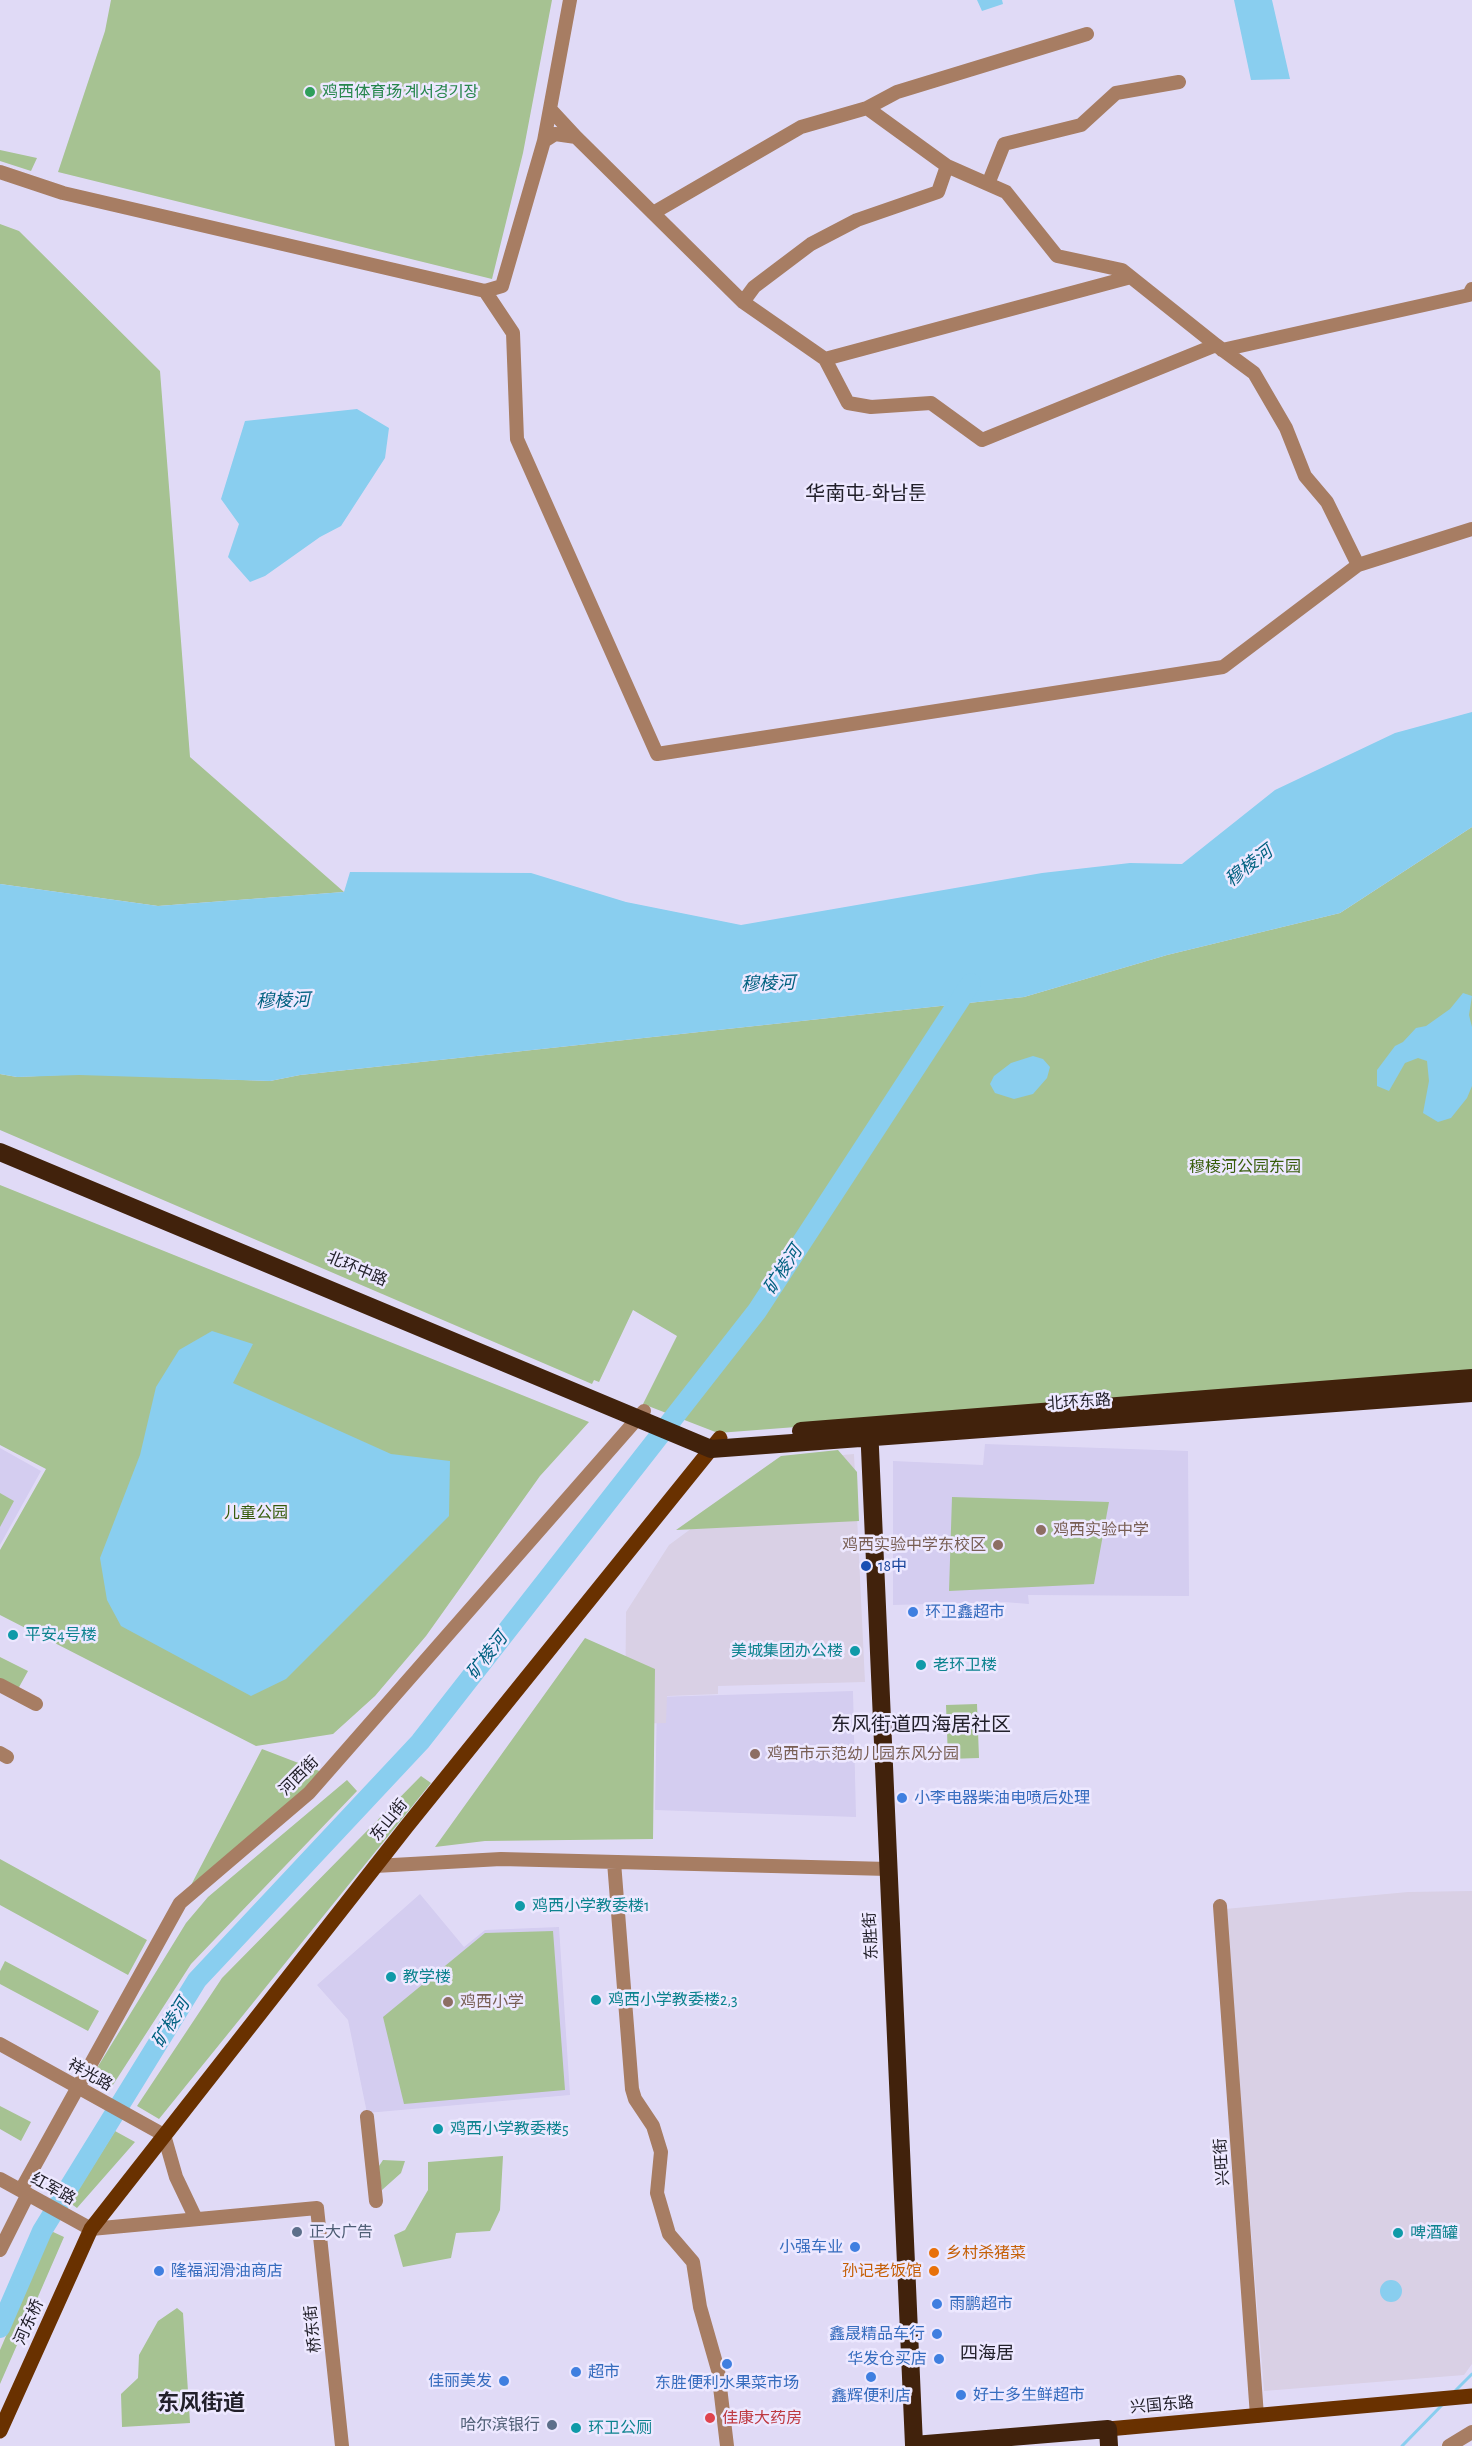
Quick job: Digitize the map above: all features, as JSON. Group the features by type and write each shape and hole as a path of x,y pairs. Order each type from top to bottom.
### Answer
{"highway":[{"name":"北环中路","path":"0,1141 640,1415"},
{"name":"北环中路","path":"0,1152 694,1437"},
{"name":"北环东路","path":"694,1437 715,1444 1472,1378"},
{"name":"北环东路","path":"869,1431 1472,1393"},
{"name":"东胜街","path":"869,1431 914,2445"},
{"name":"兴国东路","path":"914,2445 1108,2440"}],"main road":[{"name":"东山街","path":"86,2227 164,2135 375,1866 715,1444"},
{"name":"河东桥","path":"0,2431 86,2227"},
{"name":"兴国东路","path":"1108,2440 1257,2416 1472,2396"},
{"name":"兴国东路","path":"906,2446 914,2445"}],"street":[{"path":"0,172 63,194 485,291 502,286 544,141 570,0"},
{"path":"653,213 801,127 867,108 897,92 1087,34"},
{"path":"988,184 1004,144 1081,125 1116,93 1179,82"},
{"path":"867,108 947,166 1006,192 1057,256 1122,270 1219,348 1254,373 1286,428 1305,476 1327,502 1358,565"},
{"path":"550,109 744,302 825,360 848,403 870,407 931,403 982,440 1219,348 1469,295 1472,289"},
{"path":"544,141 555,134 576,137"},
{"path":"744,302 754,287 811,244 857,220 938,192 947,166"},
{"path":"825,360 1131,277"},
{"path":"485,291 513,333 517,439 657,754 1222,667 1358,565 1472,529"},
{"name":"河西街","path":"0,2250 24,2192 77,2086 180,1903 309,1793 640,1415"},
{"path":"0,1685 36,1704"},
{"path":"375,1866 501,1859 888,1869"},
{"path":"614,1862 632,2089 635,2099 653,2126 661,2152 657,2193 669,2234 693,2262 700,2307 718,2370 727,2446"},
{"name":"兴旺街","path":"1220,1906 1257,2416"},
{"name":"祥光路","path":"0,2044 164,2135"},
{"path":"367,2117 376,2201"},
{"path":"86,2227 196,2219 176,2177 164,2135"},
{"name":"红军路","path":"0,2179 86,2227"},
{"name":"桥东街","path":"196,2219 317,2208 342,2446"},
{"path":"1449,2446 1472,2432"}],"shaded area":[{"name":"鸡西实验中学","path":"985,1444 1188,1451 1189,1596 1028,1595 1029,1604 1004,1602 893,1605 893,1461 983,1465"},
{"path":"0,1448 41,1471 0,1545"},
{"path":"854,1454 865,1682 718,1686 718,1694 667,1696 666,1723 625,1724 626,1612 669,1545 784,1460"},
{"name":"鸡西市示范幼儿园东风分园","path":"853,1691 856,1817 655,1810 657,1697"},
{"path":"1472,1891 1472,2364 1464,2375 1264,2391 1225,1909 1408,1892"},
{"name":"鸡西小学","path":"420,1894 464,1947 485,1930 559,1927 570,2095 367,2113 348,2020 317,1985"}],"green space":[{"name":"鸡西体育场 계서경기장","path":"111,0 552,0 523,153 492,279 58,172 105,31"},
{"path":"0,150 37,158 31,171 0,161"},
{"path":"0,224 19,231 160,371 190,757 344,892 158,906 0,884"},
{"name":"穆棱河公园东园","path":"1472,827 1472,1375 718,1433 643,1404 677,1336 633,1310 599,1382 594,1380 592,1384 0,1130 0,1074 17,1077 83,1074 270,1081 300,1075 1024,997 1167,955 1340,913"},
{"name":"儿童公园","path":"0,1185 589,1422 540,1476 426,1636 375,1696 333,1734 256,1746 0,1615 0,1550 46,1469 0,1445"},
{"path":"838,1450 857,1472 859,1521 676,1530 781,1456"},
{"path":"0,1493 14,1501 0,1527"},
{"path":"952,1497 1109,1502 1094,1584 949,1591"},
{"path":"585,1638 655,1669 653,1839 485,1841 435,1847"},
{"path":"0,1657 28,1671 18,1689 0,1679"},
{"path":"977,1704 979,1758 948,1759 946,1705"},
{"path":"262,1749 322,1772 305,1793 189,1889"},
{"path":"421,1776 431,1783 159,2119 137,2106 222,1978"},
{"path":"347,1780 357,1791 191,1964 109,2091 89,2081 186,1923 208,1897"},
{"path":"0,1859 147,1940 128,1975 0,1905"},
{"name":"鸡西小学","path":"553,1931 565,2090 404,2104 383,2017 485,1933"},
{"path":"5,1961 99,2011 88,2031 0,1984 0,1971"},
{"path":"0,2106 31,2122 21,2141 0,2129"},
{"path":"115,2131 135,2142 77,2208 70,2203"},
{"path":"503,2156 500,2210 490,2231 456,2233 451,2258 403,2267 394,2235 405,2230 428,2190 428,2162"},
{"path":"383,2160 405,2161 401,2173 382,2190 377,2169"},
{"path":"51,2231 64,2237 0,2384 0,2350"},
{"path":"177,2308 183,2313 190,2423 122,2427 121,2394 138,2378 139,2355 158,2321"}],"water":[{"path":"977,0 1002,0 1003,4 982,11"},
{"path":"1234,0 1272,0 1290,79 1251,80"},
{"path":"357,409 389,428 385,458 341,526 320,537 265,576 250,582 228,557 239,524 221,499 245,421"},
{"name":"穆棱河","path":"1472,712 1472,827 1340,913 1167,955 1024,997 300,1075 270,1081 79,1075 17,1077 0,1074 0,884 158,906 344,892 350,872 531,873 626,902 741,925 1042,873 1130,863 1182,864 1275,790 1395,733"},
{"path":"1463,993 1472,996 1469,1015 1472,1027 1472,1086 1467,1098 1451,1118 1438,1122 1423,1113 1429,1081 1427,1061 1418,1058 1405,1063 1389,1091 1377,1086 1377,1070 1395,1046 1403,1042 1416,1028 1426,1026 1450,1009"},
{"path":"1033,1056 1043,1059 1050,1067 1047,1078 1033,1094 1014,1099 995,1093 990,1084 994,1076 1011,1063"},
{"path":"212,1331 253,1344 233,1383 391,1454 450,1461 449,1516 286,1679 251,1696 121,1626 107,1600 100,1558 140,1455 156,1387 179,1350"},
{"path":"1391,2280 1399,2283 1402,2291 1399,2299 1391,2302 1383,2299 1380,2291 1383,2283"}],"waterway":[{"name":"矿棱河","path":"0,2328 42,2231 197,1980 420,1742 757,1311 971,983"},
{"path":"1453,2393 1472,2374"},
{"path":"1402,2446 1443,2404"}],"place":[{"name":"鸡西体育场 계서경기장","path":"310,92"},
{"name":"鸡西实验中学","path":"1041,1530"},
{"name":"鸡西实验中学东校区","path":"998,1545"},
{"name":"18中","path":"866,1566"},
{"name":"环卫鑫超市","path":"913,1612"},
{"name":"平安4号楼","path":"13,1635"},
{"name":"美城集团办公楼","path":"855,1651"},
{"name":"老环卫楼","path":"921,1665"},
{"name":"鸡西市示范幼儿园东风分园","path":"755,1754"},
{"name":"小李电器柴油电喷后处理","path":"902,1798"},
{"name":"鸡西小学教委楼1","path":"520,1906"},
{"name":"教学楼","path":"391,1977"},
{"name":"鸡西小学教委楼2,3","path":"596,2000"},
{"name":"鸡西小学","path":"448,2002"},
{"name":"鸡西小学教委楼5","path":"438,2129"},
{"name":"正大广告","path":"297,2232"},
{"name":"啤酒罐","path":"1398,2233"},
{"name":"小强车业","path":"855,2247"},
{"name":"乡村杀猪菜","path":"934,2253"},
{"name":"隆福润滑油商店","path":"159,2271"},
{"name":"孙记老饭馆","path":"934,2271"},
{"name":"雨鹏超市","path":"937,2304"},
{"name":"鑫晟精品车行","path":"937,2334"},
{"name":"华发仓买店","path":"939,2359"},
{"name":"东胜便利水果菜市场","path":"727,2364"},
{"name":"超市","path":"576,2372"},
{"name":"鑫辉便利店","path":"871,2377"},
{"name":"佳丽美发","path":"504,2381"},
{"name":"好士多生鲜超市","path":"961,2395"},
{"name":"佳康大药房","path":"710,2418"},
{"name":"哈尔滨银行","path":"552,2425"},
{"name":"环卫公厕","path":"576,2428"}],"district":[{"name":"华南屯-화남툰","path":"866,494"},
{"name":"东风街道四海居社区","path":"921,1725"},
{"name":"四海居","path":"987,2354"},
{"name":"东风街道","path":"201,2403"}]}
